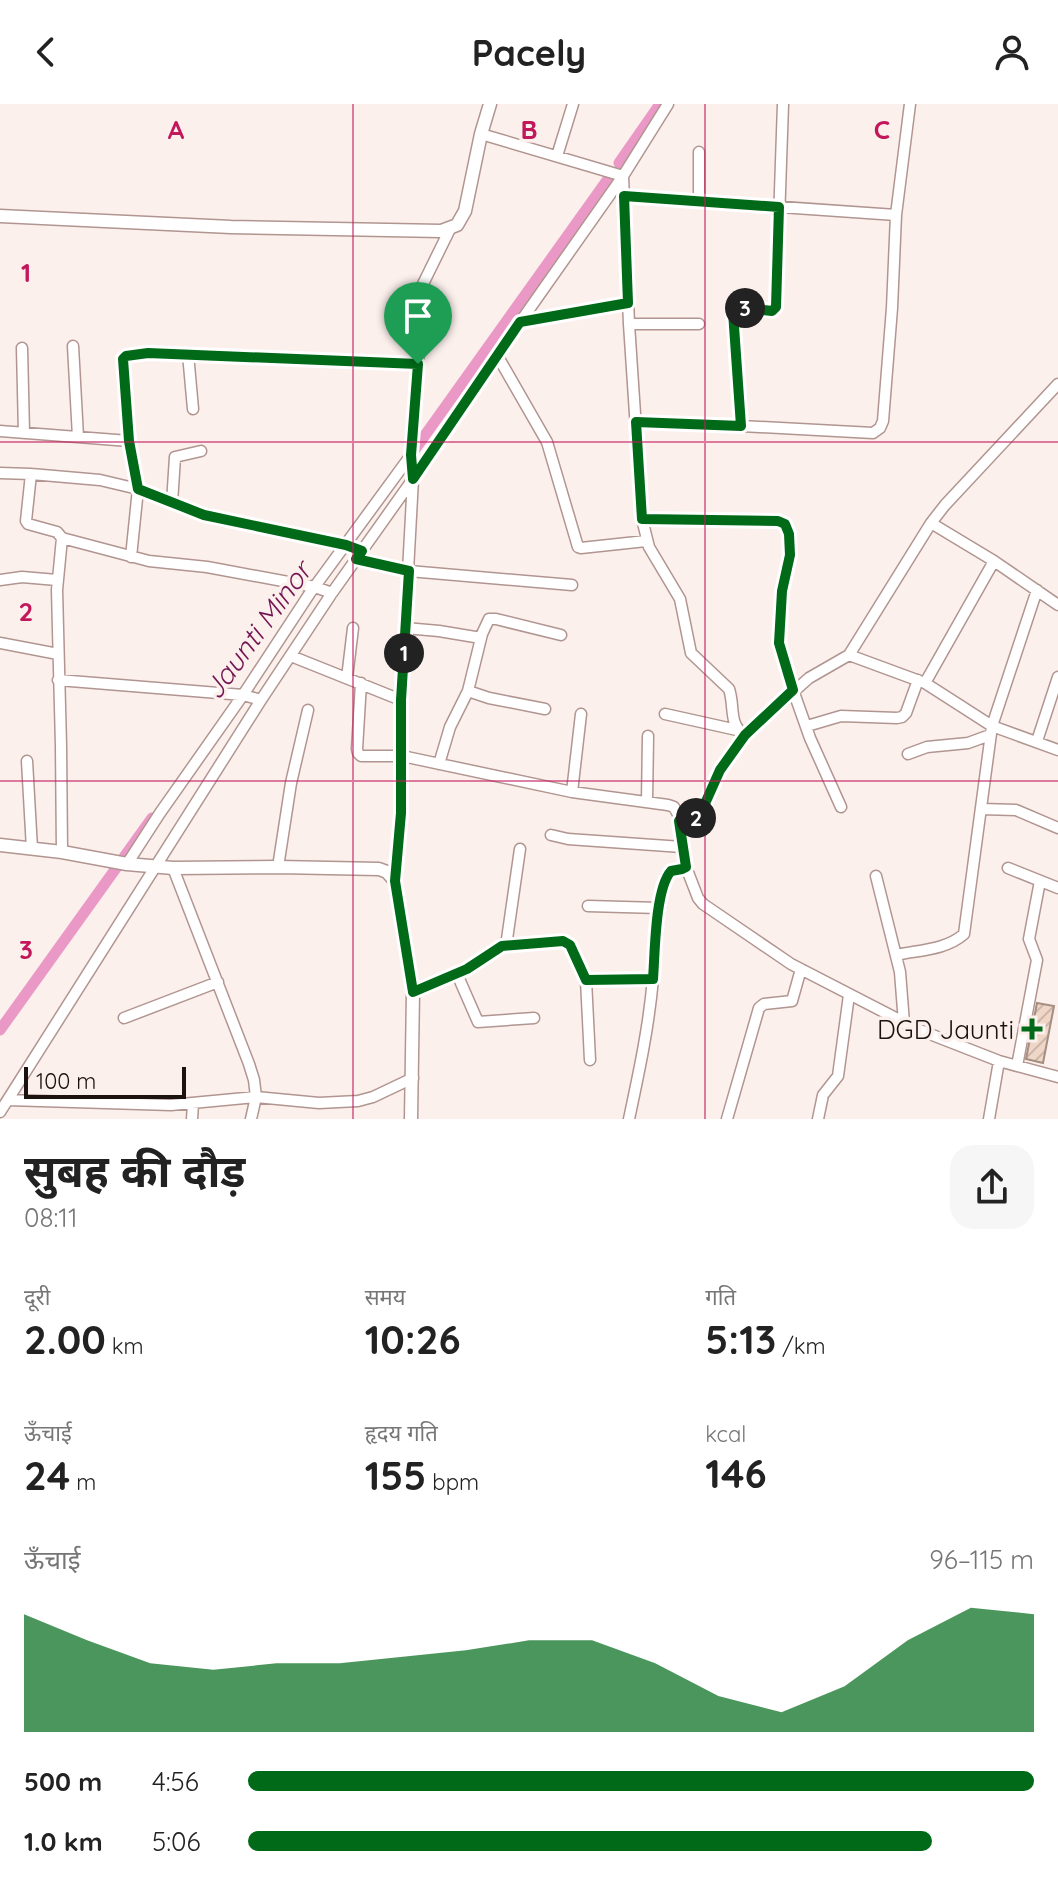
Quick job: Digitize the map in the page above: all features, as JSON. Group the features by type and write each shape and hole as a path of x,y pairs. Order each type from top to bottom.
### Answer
{"street":[{"path":"0,216 231,227 450,229 457,225 465,211 490,104"},
{"path":"557,156 573,104"},
{"path":"0,1112 141,865 324,590 412,466 497,355 623,176 668,104"},
{"path":"741,426 733,312 737,307 772,311 776,307 783,104"},
{"path":"636,422 873,433 880,428 891,322 896,215 910,104"},
{"path":"481,134 623,176"},
{"path":"699,152 699,200"},
{"path":"623,176 629,324 646,541 680,599 691,653 729,689 734,724 741,732"},
{"path":"624,196 896,215"},
{"path":"411,1119 413,992 395,881 401,813 401,700 422,286 450,229"},
{"path":"520,322 628,303"},
{"path":"629,324 699,324"},
{"path":"73,346 78,437"},
{"path":"22,348 24,433"},
{"path":"131,557 138,489 129,441 124,357 148,353 418,364"},
{"path":"188,354 193,409"},
{"path":"497,355 547,442 578,547 646,541"},
{"path":"680,818 694,818 701,814 741,732 809,678 849,655 931,523 1058,384"},
{"path":"0,431 129,441"},
{"path":"172,503 175,457 201,451"},
{"path":"141,865 160,813 252,698 291,656 324,590 412,466"},
{"path":"0,473 100,480 138,489 204,515 354,550 409,571 572,585"},
{"path":"31,474 26,521 57,532 62,538 149,561 219,569 324,590"},
{"path":"642,519 778,521 785,524 790,555 782,591 779,643 793,690 841,807"},
{"path":"931,523 1058,605"},
{"path":"62,538 57,580 62,852"},
{"path":"807,726 841,716 902,717 994,561"},
{"path":"0,580 22,577 57,580"},
{"path":"896,955 952,943 964,934 991,730 1037,590"},
{"path":"439,764 450,727 468,691 486,623 492,618 561,635"},
{"path":"347,678 353,628"},
{"path":"405,628 481,638"},
{"path":"0,643 58,654"},
{"path":"849,655 922,682 991,730 1037,741 1058,750"},
{"path":"291,656 401,700"},
{"path":"1037,741 1058,677"},
{"path":"58,680 252,698"},
{"path":"361,683 358,713 358,753 361,756 402,756 572,792 674,807 680,818 686,867 703,904 791,964 904,1023 999,1061 1058,1077"},
{"path":"468,691 545,709"},
{"path":"278,867 291,783 308,710"},
{"path":"572,792 581,714"},
{"path":"665,714 741,732"},
{"path":"908,754 927,747 968,743 991,730"},
{"path":"647,802 648,736"},
{"path":"27,761 32,849"},
{"path":"981,809 1016,810 1058,828"},
{"path":"551,835 568,839 682,847"},
{"path":"0,845 173,868 379,869 395,881"},
{"path":"506,946 520,849"},
{"path":"629,1119 646,1042 659,908 668,873 686,867"},
{"path":"173,868 254,1080 256,1097 251,1119"},
{"path":"1008,868 1058,888"},
{"path":"876,876 900,972 904,1023"},
{"path":"1017,1066 1037,960 1029,939 1040,881"},
{"path":"588,906 659,908"},
{"path":"413,992 457,974 502,946 567,942 586,980 590,1060"},
{"path":"727,1119 759,1008 764,1004 792,1001 801,969"},
{"path":"457,974 478,1022 534,1018"},
{"path":"586,980 653,979"},
{"path":"124,1018 218,982"},
{"path":"818,1119 823,1095 838,1076 849,995"},
{"path":"989,1119 999,1061"},
{"path":"8,1100 171,1105 256,1097 319,1103 358,1101 413,1078"},
{"path":"192,1119 193,1104"}],"building":[{"path":"1037,1003 1054,1006 1043,1063 1026,1059"}],"waterway":[{"name":"Jaunti Minor","path":"619,163 660,104"},
{"name":"Jaunti Minor","path":"408,459 608,179"},
{"name":"Jaunti Minor","path":"0,1030 152,818"}],"place":[{"name":"DGD Jaunti","path":"1032,1029"}],"route":[{"path":"624,196 779,207 776,307 772,311 737,307 733,312 741,426 636,422 642,519 782,521 789,534 790,548 782,591 779,643 793,690 745,735 720,770 699,817 680,818 686,867 671,871 666,878 659,908 653,979 586,980 570,945 563,941 502,946 467,969 413,992 395,881 401,813 401,700 409,571 356,559 362,551 346,545 204,515 138,489 129,441 123,362 126,356 148,353 418,364 411,455 413,479 520,322 628,303 624,196"}]}
